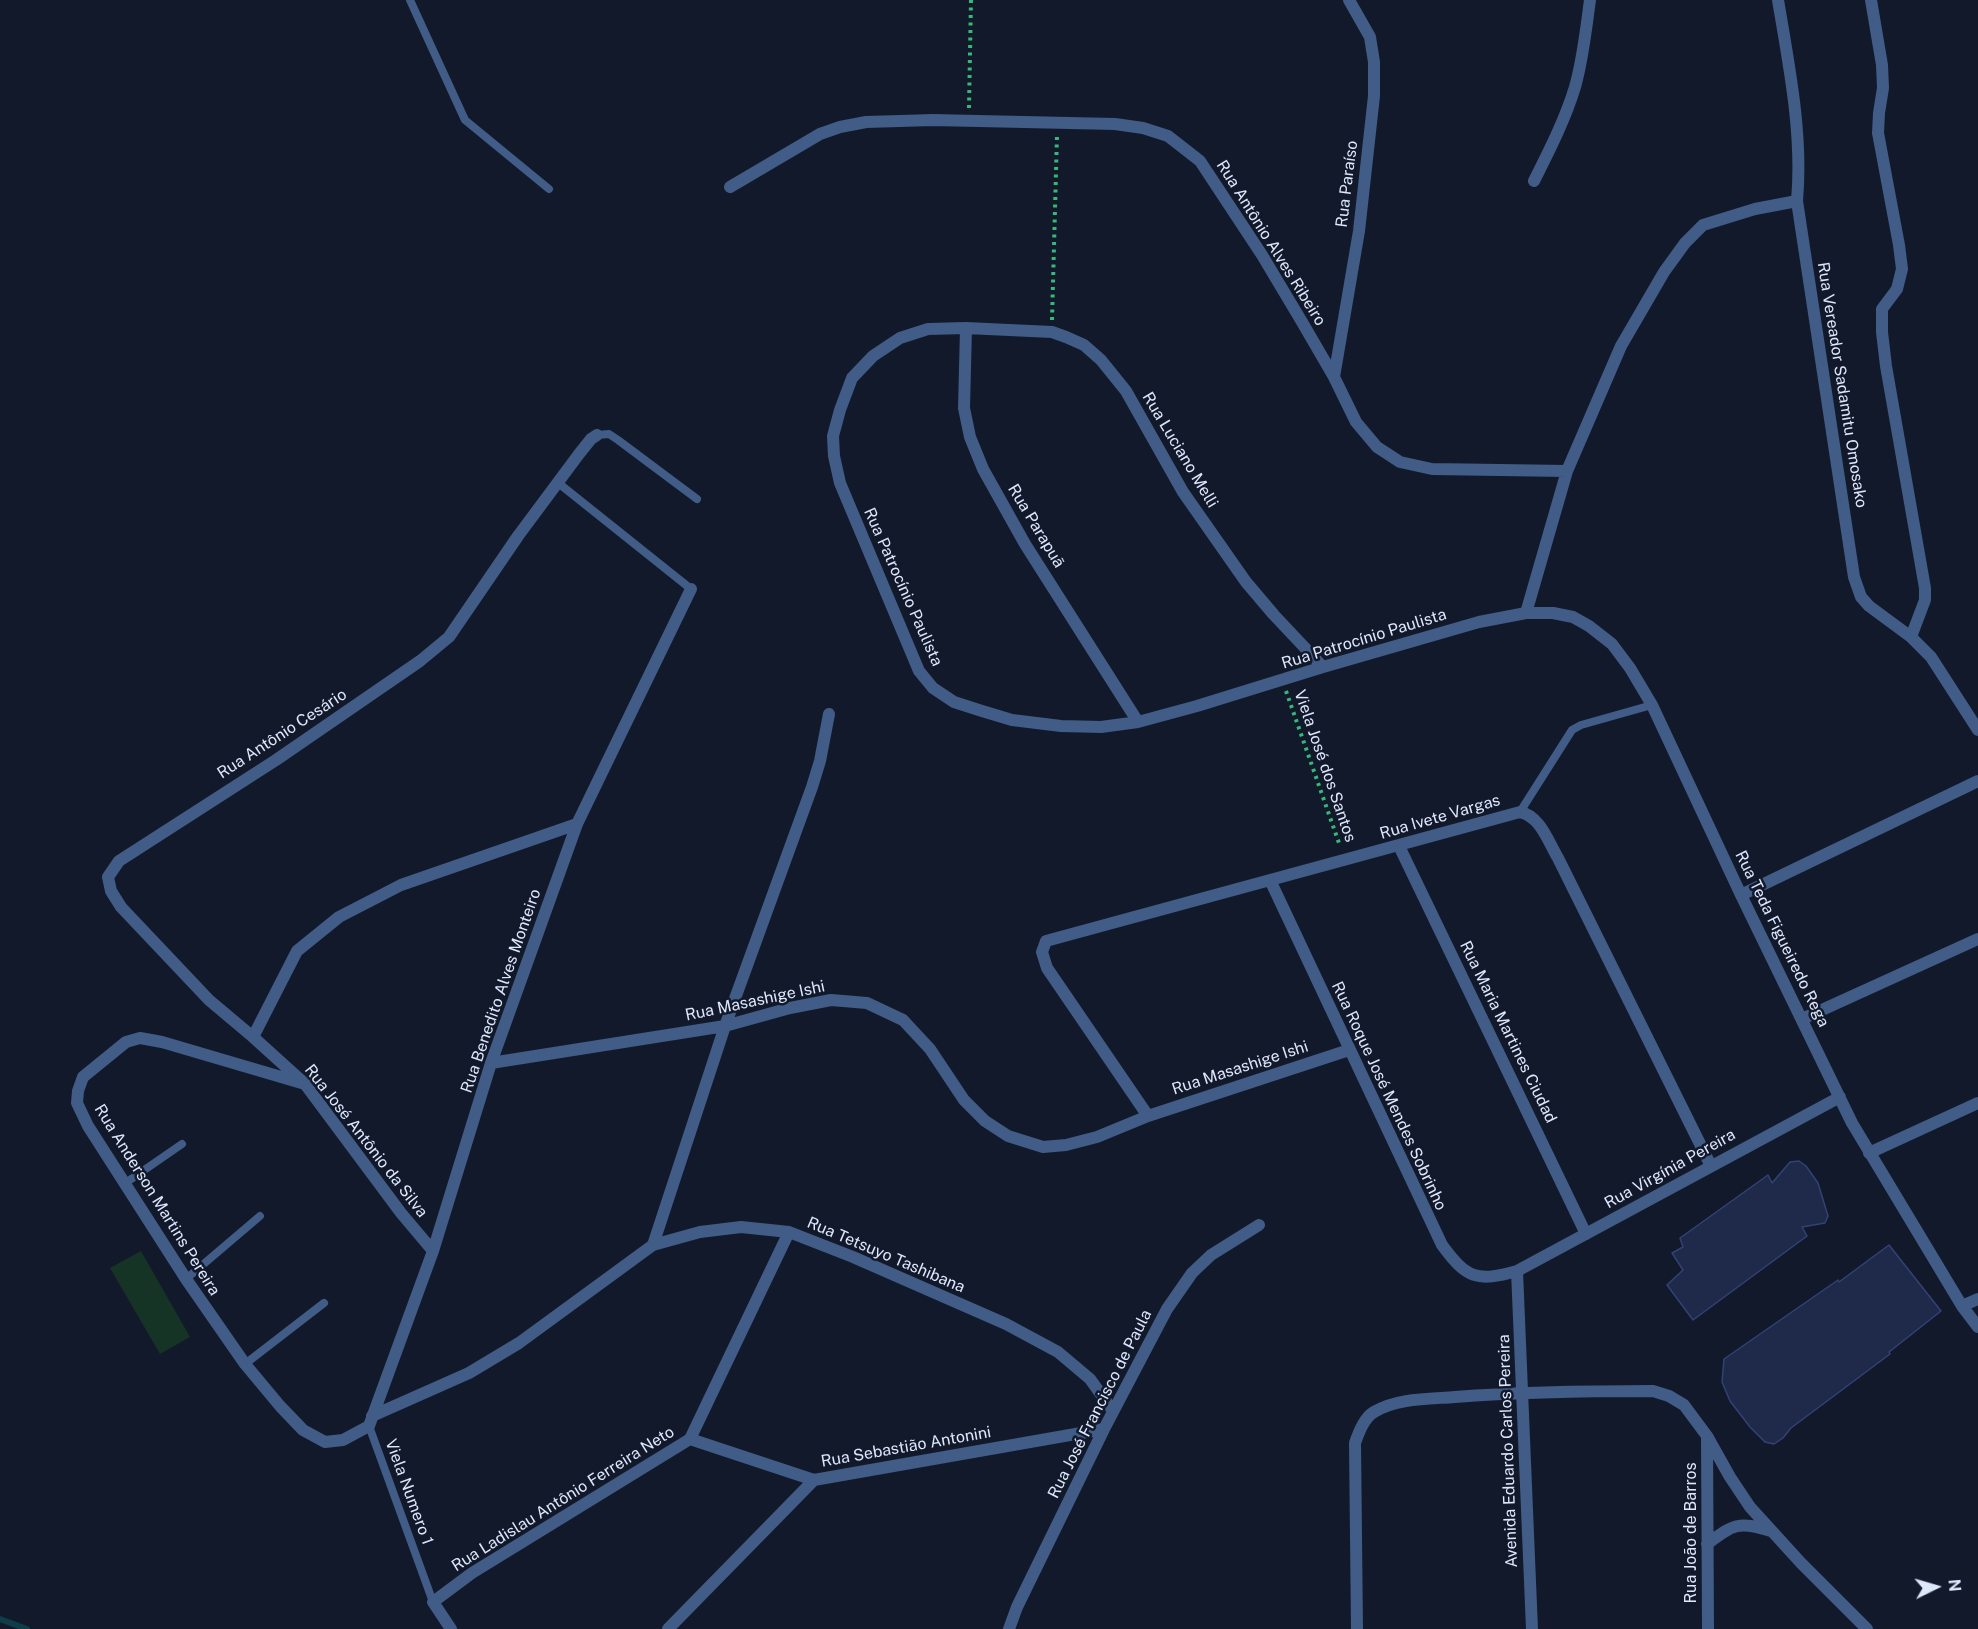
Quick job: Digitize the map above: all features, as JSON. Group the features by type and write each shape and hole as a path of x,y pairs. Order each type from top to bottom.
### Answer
{"street":[{"name":"Rua Paraíso","path":"1334,377 1359,231 1374,96 1374,62 1370,37 1349,0"},
{"path":"1534,181 1559,130 1575,87 1590,0"},
{"name":"Rua Vereador Sadamitu Omosako","path":"1778,0 1798,139 1800,174 1797,201 1854,577 1861,597 1869,606 1911,637 1931,657 1978,730"},
{"path":"1871,0 1882,65 1883,88 1878,133 1902,269 1897,289 1882,309 1882,332 1891,397 1925,588 1925,600 1911,637"},
{"name":"Rua Antônio Alves Ribeiro","path":"730,187 803,143 840,127 896,120 1115,124 1143,128 1168,136 1200,161 1262,255 1334,377 1356,422 1377,447 1400,462 1432,469 1567,471"},
{"path":"1526,613 1567,471 1621,346 1664,272 1685,243 1703,225 1755,209 1797,201"},
{"name":"Rua Luciano Melli","path":"966,328 1052,333 1084,345 1101,360 1126,391 1182,492 1246,582 1323,667"},
{"name":"Rua Patrocínio Paulista","path":"966,328 928,329 900,338 873,356 852,378 833,436 834,456 840,483 907,645 919,671 933,688 954,702 1012,720 1061,726 1101,727 1138,722 1479,622 1526,613"},
{"name":"Rua Parapuã","path":"966,328 964,408 970,437 983,469 1025,544 1138,722"},
{"name":"Rua Antônio Cesário","path":"253,1037 208,1000 121,907 111,891 108,877 119,861 276,760 420,661 449,637 557,482 591,439 597,435"},
{"name":"Rua Benedito Alves Monteiro","path":"370,1421 433,1251 491,1063 577,824 691,589"},
{"name":"Rua Teda Figueiredo Rega","path":"1526,613 1553,612 1572,617 1589,626 1612,644 1630,668 1653,705 1741,895 1852,1123 1962,1306 1978,1328"},
{"path":"653,1245 725,1026 812,787 820,761 829,714"},
{"path":"1741,895 1978,781"},
{"name":"Rua Ivete Vargas","path":"1148,1116 1047,968 1042,952 1047,941 1520,812 1528,813 1536,820 1558,858 1711,1166"},
{"path":"253,1037 297,951 339,917 401,885 577,824"},
{"name":"Rua Maria Martines Ciudad","path":"1399,846 1586,1234"},
{"name":"Rua Roque José Mendes Sobrinho","path":"1270,880 1442,1245 1452,1260 1466,1272 1478,1277 1494,1277 1517,1271"},
{"path":"1802,1019 1978,939"},
{"name":"Rua Masashige Ishi","path":"491,1063 725,1026 790,1008 831,1000 867,1003 903,1020 930,1049 964,1100 985,1121 1008,1136 1043,1147 1066,1145 1097,1137 1148,1116 1349,1050"},
{"name":"Rua José Antônio da Silva","path":"253,1037 305,1084 379,1185 433,1251"},
{"name":"Rua Anderson Martins Pereira","path":"305,1084 162,1042 140,1038 126,1042 83,1077 77,1103 88,1126 186,1279 245,1364 280,1406 303,1430 325,1442 343,1440 370,1421"},
{"name":"Rua Virgínia Pereira","path":"1517,1271 1840,1097"},
{"path":"1869,1153 1978,1103"},
{"name":"Rua José Francisco de Paula","path":"1009,1629 1017,1607 1104,1429 1167,1309 1192,1273 1210,1255 1259,1225"},
{"name":"Rua Tetsuyo Tashibana","path":"370,1421 469,1373 519,1343 653,1245 700,1232 741,1227 789,1232 853,1257 995,1319 1058,1352 1090,1379 1113,1411"},
{"path":"690,1439 789,1232"},
{"name":"Avenida Eduardo Carlos Pereira","path":"1517,1271 1532,1629"},
{"path":"1962,1306 1978,1299"},
{"path":"1357,1629 1355,1443 1371,1413 1384,1407 1416,1400 1523,1392 1653,1391 1669,1396 1684,1405 1707,1436 1750,1507 1867,1629"},
{"name":"Rua Sebastião Antonini","path":"668,1629 814,1480 1104,1429"},
{"name":"Rua João de Barros","path":"1707,1436 1708,1629"},
{"name":"Rua Ladislau Antônio Ferreira Neto","path":"433,1602 472,1573 690,1439 814,1480"},
{"path":"1707,1544 1726,1530 1744,1524 1772,1531"},
{"path":"433,1602 451,1629"}],"lane":[{"path":"410,0 465,120 549,189"},
{"path":"597,435 609,434 697,500"},
{"path":"557,482 691,589"},
{"path":"1520,812 1572,730 1581,725 1653,705"},
{"path":"124,1184 182,1144"},
{"path":"186,1279 260,1216"},
{"path":"245,1364 324,1303"},
{"name":"Viela Numero 1","path":"370,1421 433,1602"}],"path":[{"path":"968,121 971,0"},
{"path":"1052,333 1058,124"},
{"name":"Viela José dos Santos","path":"1282,680 1345,861"}],"green space":[{"path":"141,1251 190,1337 160,1354 110,1268"}],"building":[{"path":"1799,1161 1806,1166 1818,1183 1828,1216 1825,1223 1802,1227 1807,1236 1693,1320 1667,1285 1683,1270 1672,1253 1683,1247 1680,1238 1768,1175 1772,1183 1790,1162"},
{"path":"1889,1245 1941,1311 1889,1352 1890,1354 1791,1428 1783,1438 1774,1444 1765,1442 1730,1401 1722,1382 1724,1359 1838,1280 1839,1282"}],"waterway":[{"path":"0,1619 27,1629"}]}
